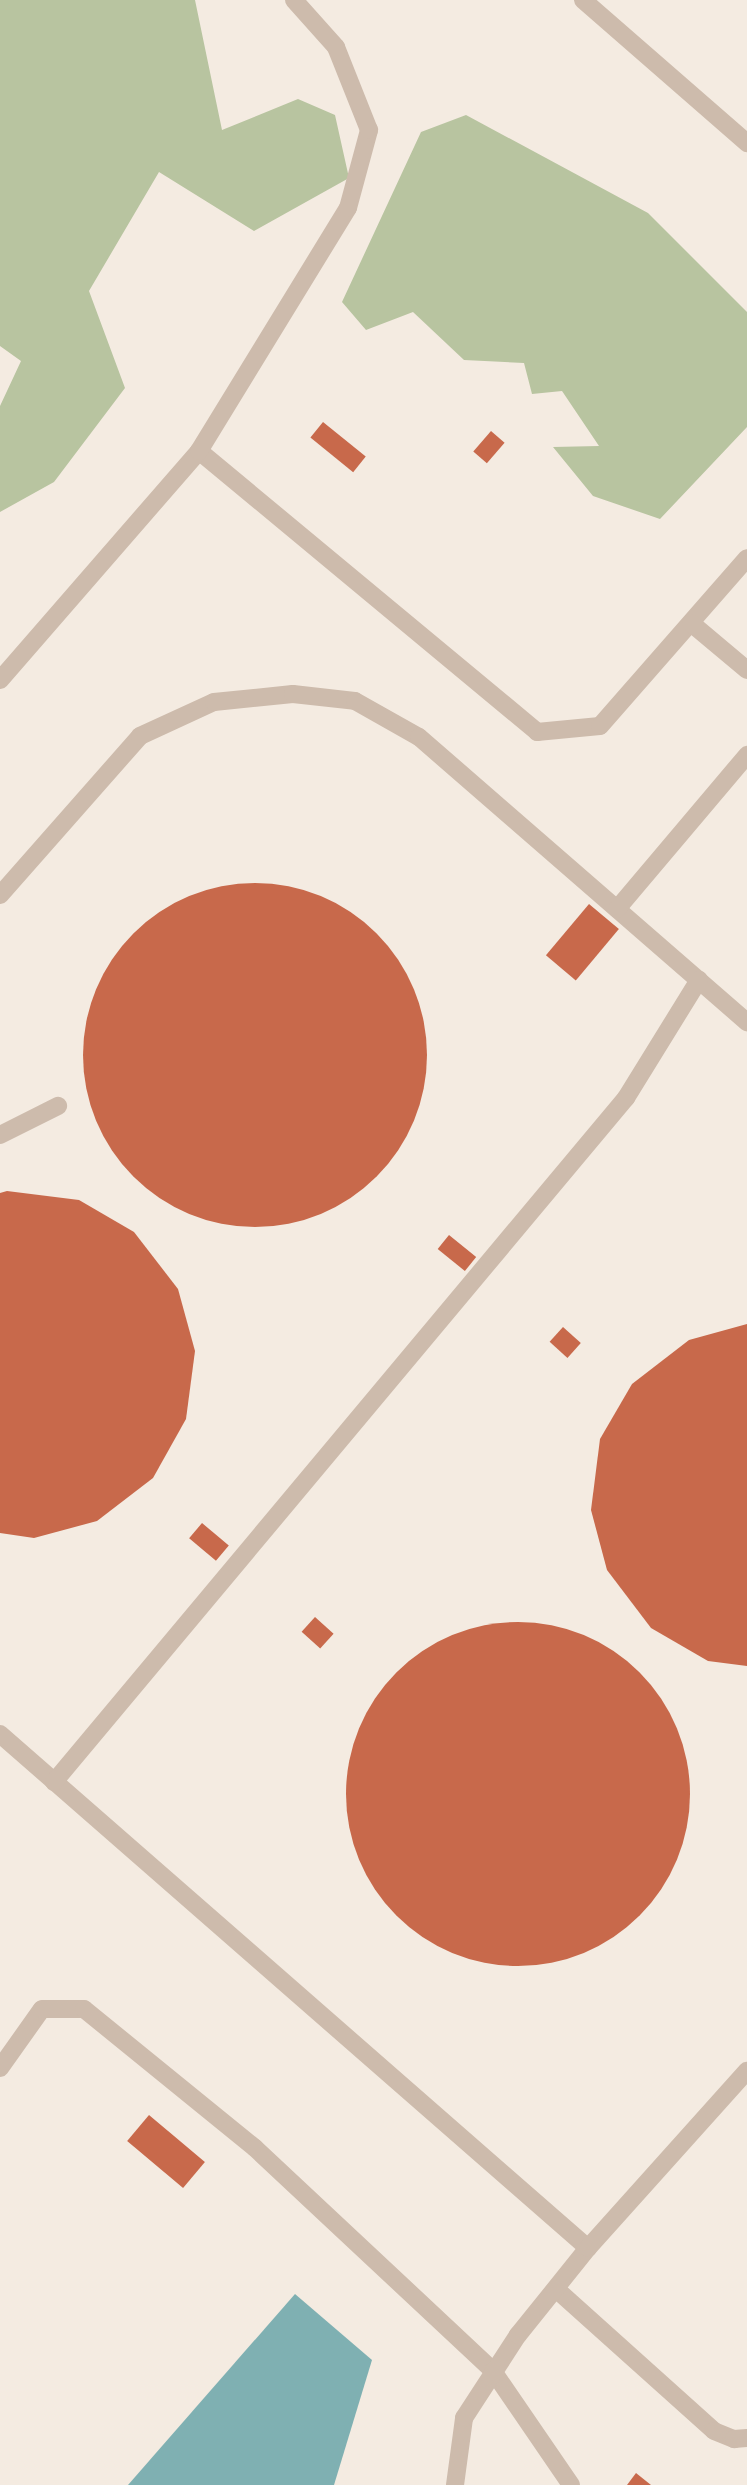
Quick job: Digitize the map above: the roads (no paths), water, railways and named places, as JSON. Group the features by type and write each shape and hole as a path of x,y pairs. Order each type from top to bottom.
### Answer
{"lane":[{"path":"0,680 199,451 348,208 369,130 336,47 294,0"},
{"path":"583,0 747,143"},
{"path":"199,451 537,732 600,726 747,558"},
{"path":"691,624 747,670"},
{"path":"0,894 140,736 214,702 293,694 355,701 419,737 747,1022"},
{"path":"617,909 747,755"},
{"path":"54,1782 626,1098 699,980"},
{"path":"0,1135 58,1106"},
{"path":"0,1734 588,2248"},
{"path":"0,2068 42,2009 84,2009 255,2148 493,2371 571,2485"},
{"path":"455,2485 464,2418 493,2371 588,2248 747,2071"},
{"path":"555,2289 714,2431 734,2439 747,2438"}],"water":[{"path":"295,2294 372,2360 334,2485 128,2485"}]}
